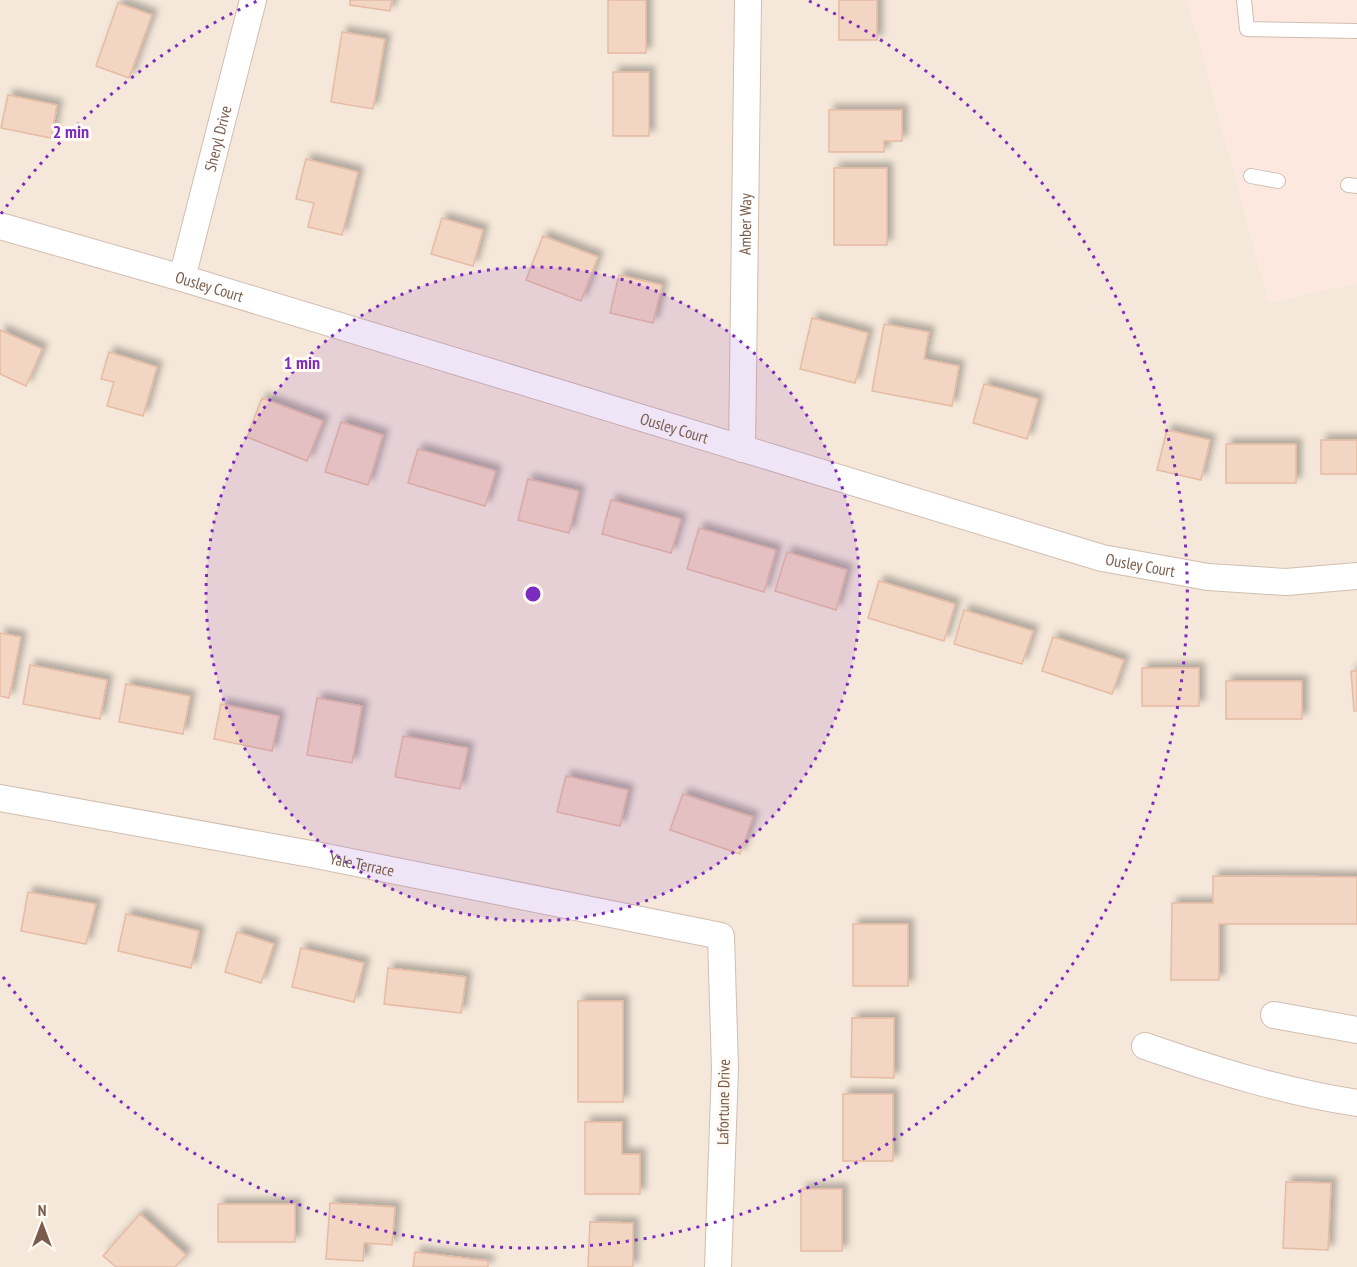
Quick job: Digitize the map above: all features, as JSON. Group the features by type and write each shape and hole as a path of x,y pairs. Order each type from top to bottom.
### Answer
{"street":[{"name":"Sheryl Drive","path":"182,278 253,0"},
{"name":"Amber Way","path":"742,449 747,0"},
{"name":"Ousley Court","path":"0,226 182,278 1102,558 1208,578 1286,582 1357,576"},
{"name":"Yale Terrace","path":"0,798 311,854 721,936"},
{"name":"Lafortune Drive","path":"718,1267 725,1068 721,936"},
{"path":"1274,1015 1357,1030"},
{"path":"1145,1046 1214,1070 1326,1098 1357,1103"}],"lane":[{"path":"1244,0 1247,29 1357,31"},
{"path":"1251,176 1278,182"}],"shaded area":[{"path":"0,0 1188,0 1269,302 1357,283 1357,1267 0,1267"},
{"path":"1188,0 1357,0 1357,283 1269,302"}],"building":[{"path":"350,0 392,0 390,11 350,5"},
{"path":"608,0 646,0 646,53 608,53"},
{"path":"839,0 877,0 877,40 839,40"},
{"path":"118,3 152,15 129,78 96,66"},
{"path":"342,32 385,39 373,109 331,102"},
{"path":"613,72 649,72 649,136 613,136"},
{"path":"8,95 57,105 51,138 1,128"},
{"path":"829,110 902,110 902,141 884,141 884,152 829,152"},
{"path":"306,159 358,172 342,235 308,227 314,203 296,199"},
{"path":"834,168 887,168 887,245 834,245"},
{"path":"442,218 483,230 473,266 431,254"},
{"path":"543,236 598,257 581,301 526,280"},
{"path":"619,275 662,285 653,323 610,313"},
{"path":"812,318 868,333 855,383 800,369"},
{"path":"884,324 929,332 924,359 959,366 952,406 872,391"},
{"path":"0,330 42,349 26,386 0,374"},
{"path":"109,352 157,367 143,416 107,406 114,382 101,379"},
{"path":"984,384 1038,399 1027,439 973,423"},
{"path":"262,398 323,421 307,461 247,437"},
{"path":"341,422 383,435 368,485 325,472"},
{"path":"1167,430 1210,440 1201,480 1157,470"},
{"path":"1321,440 1357,440 1357,474 1321,474"},
{"path":"1226,444 1296,444 1296,483 1226,483"},
{"path":"418,449 496,471 485,506 408,483"},
{"path":"528,479 579,491 569,533 518,520"},
{"path":"611,500 681,519 671,553 602,534"},
{"path":"699,528 776,550 764,592 687,569"},
{"path":"787,552 847,570 836,610 775,591"},
{"path":"879,581 955,604 944,641 868,618"},
{"path":"964,610 1033,631 1022,664 954,644"},
{"path":"0,633 21,637 9,698 0,696"},
{"path":"1053,637 1124,660 1112,694 1042,671"},
{"path":"30,665 107,680 100,719 23,704"},
{"path":"1142,668 1199,668 1199,706 1142,706"},
{"path":"1351,671 1357,671 1357,711 1354,711"},
{"path":"1226,681 1302,681 1302,719 1226,719"},
{"path":"126,684 190,696 183,734 119,722"},
{"path":"317,698 362,706 352,763 307,755"},
{"path":"221,704 279,716 272,751 214,739"},
{"path":"403,736 468,748 460,789 395,777"},
{"path":"566,776 628,790 620,826 557,812"},
{"path":"683,794 753,817 740,854 670,830"},
{"path":"1213,876 1357,877 1357,924 1219,924 1219,980 1171,980 1172,903 1213,903"},
{"path":"28,892 96,904 86,944 21,931"},
{"path":"126,914 199,931 191,968 118,951"},
{"path":"853,924 908,924 908,986 853,986"},
{"path":"237,932 274,944 261,983 225,972"},
{"path":"301,948 364,963 354,1002 292,987"},
{"path":"388,968 466,977 461,1013 384,1004"},
{"path":"578,1001 623,1001 623,1102 578,1102"},
{"path":"852,1018 894,1018 894,1078 851,1077"},
{"path":"843,1094 893,1094 893,1161 843,1161"},
{"path":"585,1122 622,1122 622,1154 640,1154 640,1194 585,1194"},
{"path":"1286,1182 1331,1183 1328,1250 1283,1248"},
{"path":"801,1189 842,1189 842,1251 801,1251"},
{"path":"330,1203 395,1207 392,1245 364,1243 363,1261 326,1259"},
{"path":"218,1204 295,1204 295,1242 218,1242"},
{"path":"140,1214 186,1255 175,1267 116,1267 103,1256"},
{"path":"590,1222 633,1223 633,1267 588,1267"},
{"path":"415,1252 488,1261 488,1267 413,1267"}]}
